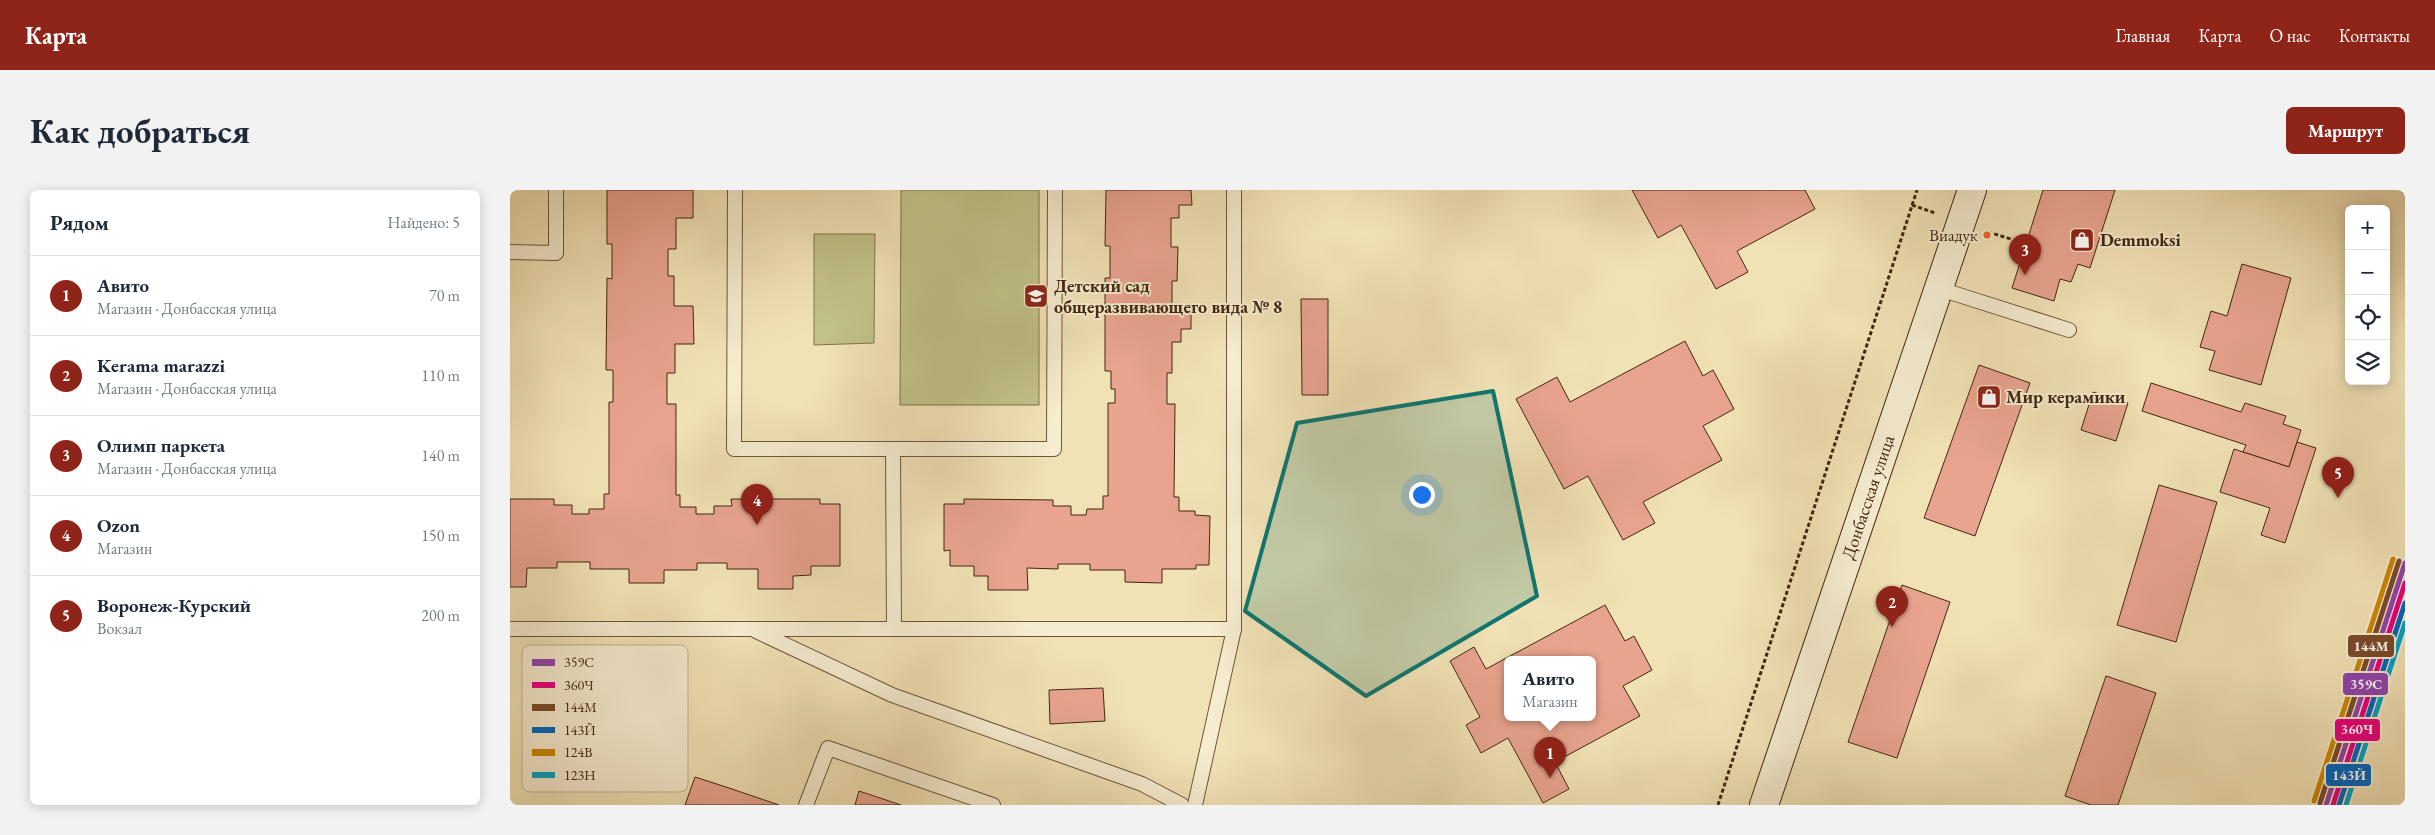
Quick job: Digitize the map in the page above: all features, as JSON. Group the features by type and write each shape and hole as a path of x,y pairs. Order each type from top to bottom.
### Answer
{"street":[{"name":"Донбасская улица","path":"1764,805 1972,190"}],"lane":[{"path":"510,252 556,253 556,190"},
{"path":"735,190 734,449 1054,449 1055,190"},
{"path":"1195,805 1234,629 1234,190"},
{"path":"1940,288 2069,330"},
{"path":"893,449 894,629"},
{"path":"510,629 1234,629"},
{"path":"751,629 892,695 1142,784 1182,805"},
{"path":"806,805 828,748 993,805"}],"path":[{"path":"1718,805 1918,190"}],"highlighted area":[{"path":"1493,391 1537,596 1366,696 1245,611 1297,423"}],"green space":[{"path":"901,190 1039,190 1039,405 900,405"},
{"path":"814,234 875,234 874,343 814,345"}],"building":[{"path":"607,190 693,190 693,218 676,218 676,249 668,249 668,276 674,276 674,306 693,306 694,344 675,344 675,373 667,373 667,404 676,404 676,495 680,495 680,507 696,507 696,514 714,514 714,506 732,506 731,499 820,499 820,504 840,504 840,566 811,566 811,575 793,576 793,589 758,589 758,569 727,569 727,563 697,563 697,570 664,570 664,583 629,583 629,569 590,569 590,562 557,562 557,568 527,568 526,587 510,587 510,499 554,499 554,505 572,505 572,514 589,514 589,509 604,509 604,494 609,494 609,402 613,402 613,370 606,370 607,278 612,279 612,244 607,244"},
{"path":"1106,190 1191,190 1192,205 1179,205 1179,218 1171,218 1171,247 1178,247 1177,281 1172,281 1172,310 1191,310 1191,329 1181,329 1181,342 1172,342 1172,373 1167,373 1167,404 1175,404 1174,497 1179,497 1179,511 1195,511 1195,515 1210,516 1209,565 1196,565 1196,569 1162,569 1162,583 1125,582 1125,570 1090,570 1090,564 1058,564 1058,569 1027,568 1028,590 988,590 988,576 974,576 974,566 950,566 950,550 944,551 944,504 964,504 964,499 1053,500 1053,506 1071,506 1071,515 1086,515 1087,509 1103,509 1103,496 1108,496 1108,403 1115,403 1115,389 1111,389 1111,371 1105,371 1105,278 1110,278 1110,246 1105,246"},
{"path":"1632,190 1805,190 1815,209 1737,251 1748,272 1716,289 1681,225 1658,238"},
{"path":"2043,190 2115,190 2090,268 2078,264 2071,282 2060,279 2054,301 2012,288"},
{"path":"2242,264 2291,278 2261,385 2209,370 2215,351 2200,347 2211,311 2227,316"},
{"path":"1301,299 1328,299 1328,395 1302,395"},
{"path":"1685,341 1703,376 1713,370 1734,409 1703,426 1722,460 1643,502 1655,523 1623,540 1588,476 1564,489 1516,399 1557,377 1570,402"},
{"path":"1979,365 2030,383 1975,536 1924,518"},
{"path":"2151,383 2241,412 2245,403 2286,416 2283,424 2301,430 2289,467 2243,452 2246,445 2142,411"},
{"path":"2093,392 2128,403 2116,441 2081,430"},
{"path":"2297,442 2316,448 2285,543 2261,535 2270,508 2220,492 2234,449 2289,467"},
{"path":"2159,485 2217,502 2176,642 2117,625"},
{"path":"1902,585 1950,602 1897,758 1848,742"},
{"path":"1605,605 1625,641 1634,636 1652,670 1623,686 1640,716 1555,762 1569,789 1543,803 1508,738 1481,753 1466,725 1480,717 1450,661 1474,647 1486,669 1504,659 1504,721 1596,721 1596,656 1510,656"},
{"path":"2106,676 2156,693 2118,805 2091,805 2065,796"},
{"path":"1103,688 1105,721 1050,724 1049,690"},
{"path":"695,777 726,787 779,805 685,805"},
{"path":"859,791 901,805 855,805"}],"transit line":[{"name":"124В","path":"2314,801 2393,559"},
{"name":"144М","path":"2320,803 2399,561"},
{"name":"359С","path":"2326,805 2405,563"},
{"name":"360Ч","path":"2333,805 2405,583"},
{"name":"143Й","path":"2339,805 2405,603"},
{"name":"123Н","path":"2346,805 2405,623"}],"place":[{"name":"Виадук","path":"1987,235"},
{"name":"Demmoksi","path":"2082,240"},
{"name":"Олимп паркета","path":"2025,275"},
{"name":"Детский сад общеразвивающего вида № 8","path":"1036,296"},
{"name":"Мир керамики","path":"1989,397"},
{"name":"Воронеж-Курский","path":"2338,498"},
{"name":"Ozon","path":"757,525"},
{"name":"Kerama marazzi","path":"1892,627"},
{"name":"Авито","path":"1550,778"}]}
